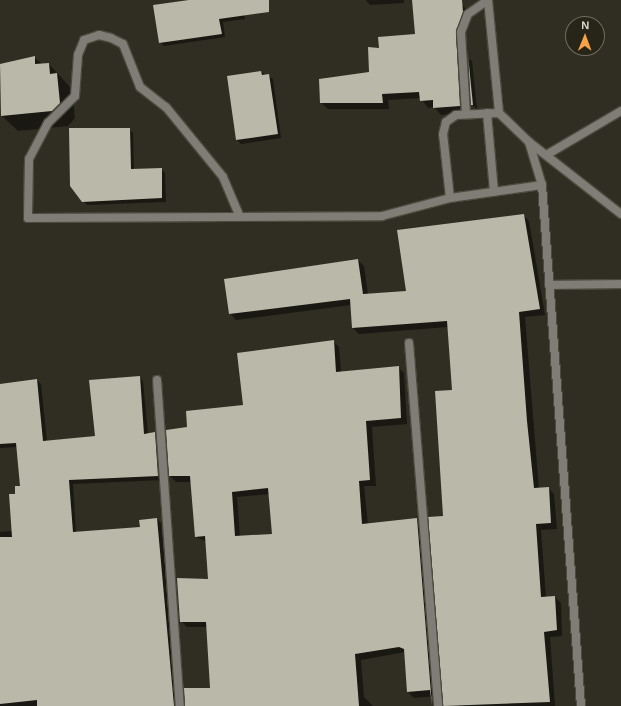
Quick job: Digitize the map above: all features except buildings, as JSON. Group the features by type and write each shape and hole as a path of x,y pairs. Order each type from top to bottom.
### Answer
{"street":[{"path":"466,114 461,32 468,14 488,0 499,113 529,142 548,154 621,214"},
{"path":"240,216 223,177 166,107 140,87 123,44 99,35 84,40 78,55 75,96 48,122 29,159 28,218 382,216 450,198 542,185"},
{"path":"548,154 621,111"},
{"path":"487,113 494,192"},
{"path":"450,198 443,134 446,122 456,115 499,113"},
{"path":"529,142 542,185 581,706"},
{"path":"549,285 621,284"},
{"path":"409,343 438,706"},
{"path":"157,380 180,706"}]}
